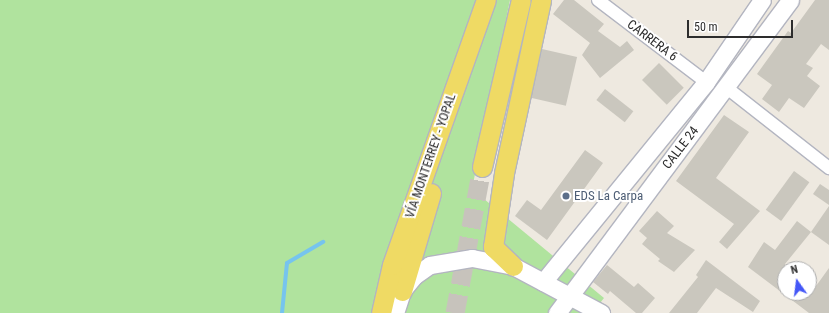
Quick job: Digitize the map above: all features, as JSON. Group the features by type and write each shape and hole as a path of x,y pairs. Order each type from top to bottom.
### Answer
{"main road":[{"path":"402,291 488,0"},
{"name":"VÍA MONTERREY - YOPAL","path":"381,313 392,264 488,0"},
{"path":"482,167 521,0"},
{"path":"513,266 493,247 504,173 541,0"}],"street":[{"name":"CARRERA 6","path":"598,0 706,82"},
{"name":"CALLE 24","path":"543,282 706,82 762,0"},
{"name":"CALLE 24","path":"557,313 568,294 727,88 790,0"},
{"path":"727,88 829,168"},
{"path":"395,313 402,291 414,276 430,265 451,260 493,260 513,266 568,294 601,313"}],"green space":[{"path":"0,0 510,0 472,189 604,298 592,313 0,313"}],"building":[{"path":"564,0 574,0 604,24 598,31 620,47 627,41 634,50 600,78 582,55 590,43 553,14"},
{"path":"815,0 829,0 829,50 821,44 806,64 813,68 807,76 820,86 804,108 789,98 779,112 762,99 772,85 757,74 788,31 791,33"},
{"path":"542,49 577,57 566,106 531,98"},
{"path":"659,63 684,88 667,105 642,80"},
{"path":"605,89 633,111 625,122 596,100"},
{"path":"724,115 749,132 716,178 760,211 727,249 719,242 734,224 676,181"},
{"name":"EDS La Carpa","path":"585,150 603,163 547,240 515,216 527,200 541,210"},
{"path":"794,171 809,182 781,221 766,210"},
{"path":"820,184 829,190 829,205 813,194"},
{"path":"829,206 829,245 811,232"},
{"path":"657,211 674,226 667,233 695,250 674,272 658,261 660,259 642,244 647,238 639,231"},
{"path":"797,221 811,232 787,261 777,261 777,289 748,267 764,242 775,250"},
{"path":"706,260 760,301 753,312 716,288 697,313 669,313 698,277 696,275"},
{"path":"607,265 634,287 638,283 655,298 642,313 636,313 610,291 608,294 593,282"},
{"path":"829,268 829,313 809,313 793,301 817,301 817,285"}],"waterway":[{"path":"282,313 287,263 323,242"}],"tunnel":[{"path":"455,313 482,167"}],"place":[{"name":"EDS La Carpa","path":"566,196"}]}
